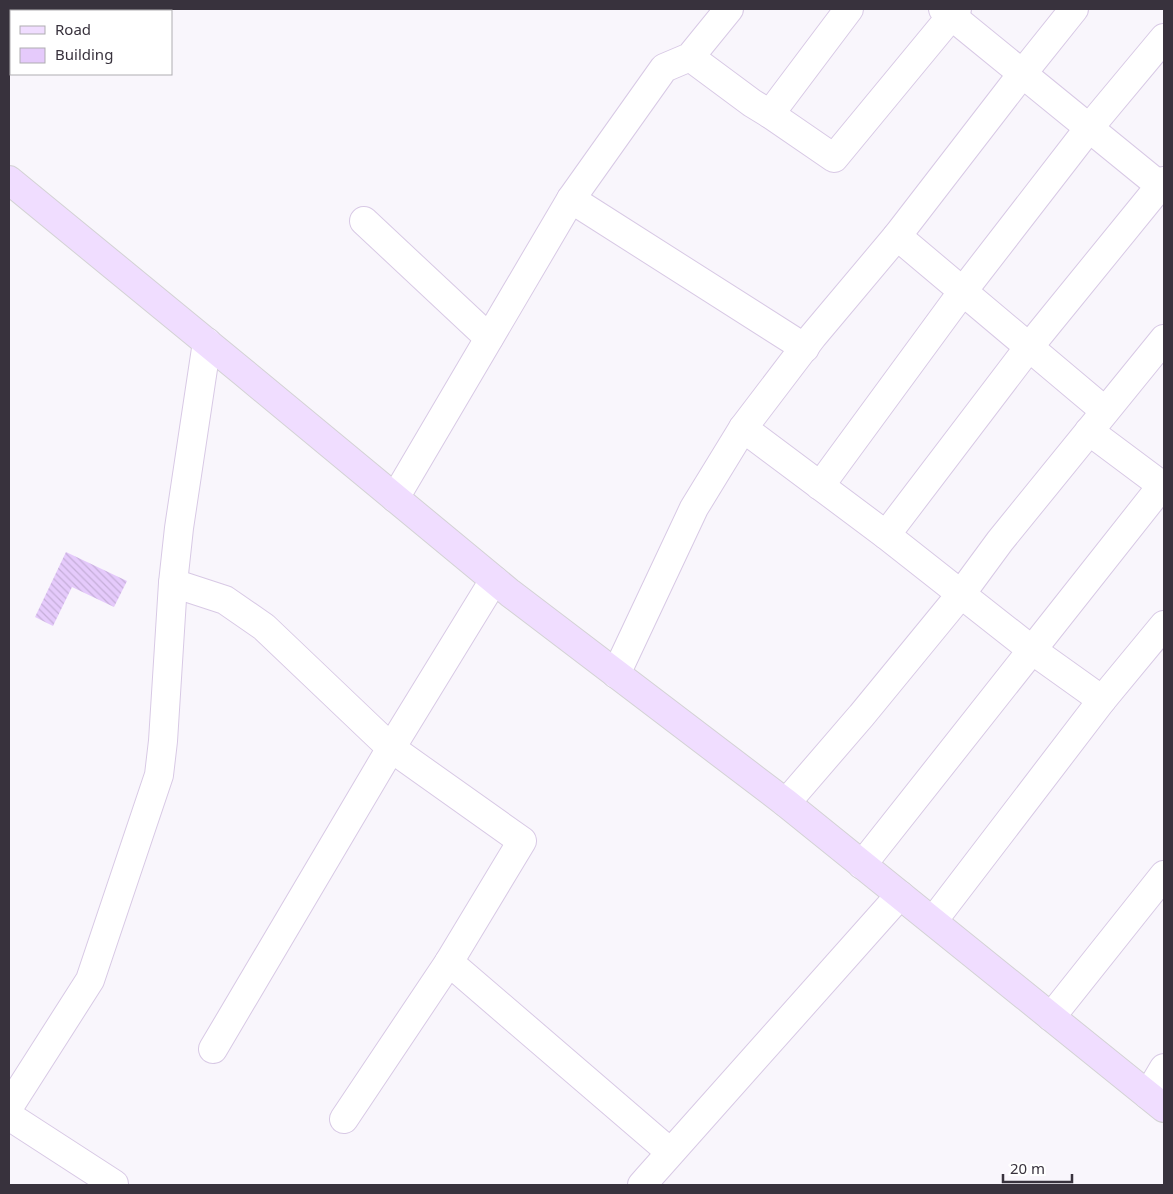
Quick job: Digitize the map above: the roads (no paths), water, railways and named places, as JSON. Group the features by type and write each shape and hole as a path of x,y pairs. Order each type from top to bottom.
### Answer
{"main road":[{"path":"9,180 494,580 786,803 1156,1102"}],"street":[{"path":"395,498 571,199 664,68 690,57 729,9"},
{"path":"770,114 849,9"},
{"path":"616,674 694,508 743,428 805,348 897,236 1074,9"},
{"path":"690,57 752,103 834,158 951,11 1022,74 1163,185 1029,347 886,535"},
{"path":"820,486 963,292 1089,128 1164,38"},
{"path":"571,199 805,348"},
{"path":"364,221 489,338"},
{"path":"862,865 1164,485 1097,421 1029,347 897,236"},
{"path":"786,803 861,716 961,594 1000,541 1164,339"},
{"path":"9,1107 90,980 158,775 163,741 173,583 179,528 207,342"},
{"path":"743,428 886,535 1032,650 1102,700"},
{"path":"213,1049 391,748 494,580"},
{"path":"173,583 225,600 264,627 391,748 522,841 449,962 344,1119"},
{"path":"933,921 1102,700 1164,625"},
{"path":"1051,1017 1164,875"},
{"path":"652,1182 900,895"},
{"path":"449,962 663,1146"},
{"path":"1156,1102 1164,1068"},
{"path":"9,1116 114,1185"}]}
